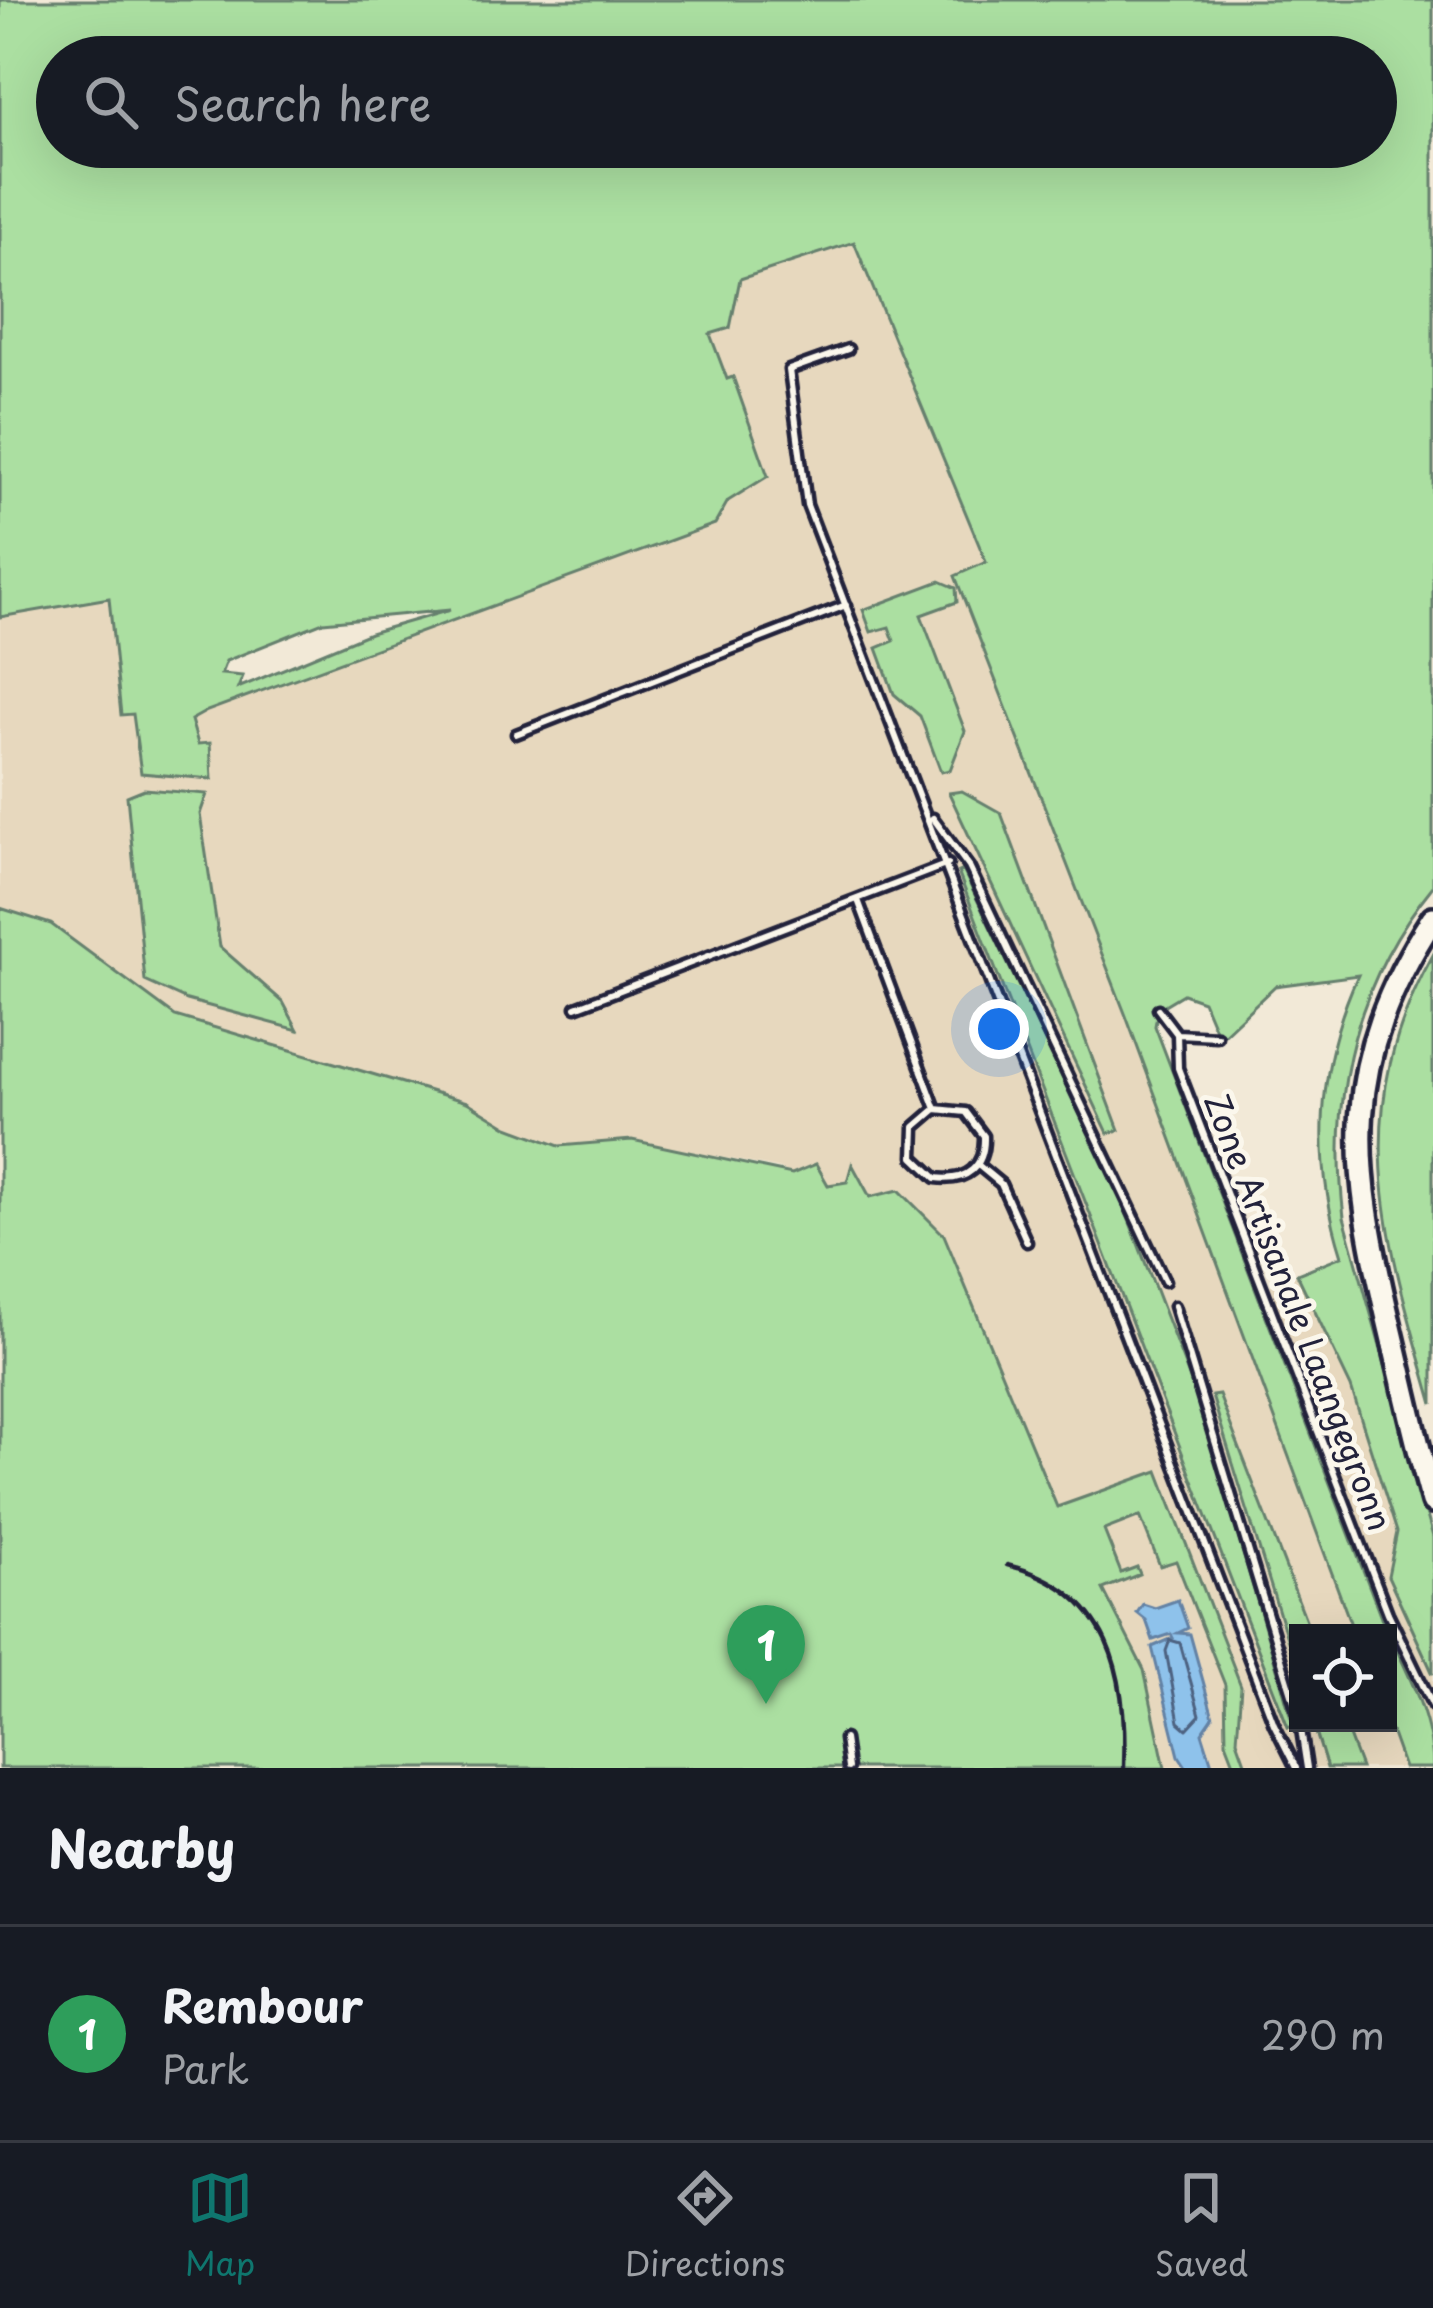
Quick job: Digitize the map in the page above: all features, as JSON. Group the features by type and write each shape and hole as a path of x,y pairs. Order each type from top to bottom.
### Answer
{"main road":[{"path":"1433,918 1391,990 1362,1089 1358,1168 1387,1314 1433,1502"},
{"path":"1387,1314 1433,1448"}],"lane":[{"path":"848,349 789,370 807,506 948,864 1168,1449 1296,1768"},
{"path":"515,734 846,605"},
{"path":"927,810 969,867 1165,1281"},
{"path":"576,1006 948,864"},
{"path":"858,900 936,1109"},
{"path":"1158,1009 1177,1034 1217,1036"},
{"name":"Zone Artisanale Laangegronn","path":"1177,1034 1178,1068 1388,1613 1433,1706"},
{"path":"936,1109 966,1112 984,1136 978,1165 952,1180 923,1170 912,1142 915,1127 936,1109"},
{"path":"978,1165 1001,1184 1027,1242"},
{"path":"1174,1306 1289,1686"},
{"path":"1301,1732 1307,1768"},
{"path":"844,1739 848,1768"}],"shaded area":[{"path":"854,242 986,562 956,577 1126,1016 1351,1624 1289,1624 1289,1732 1391,1732 1404,1768 1165,1768 1144,1670 1080,1564 899,1190 870,1197 851,1167 847,1182 828,1185 777,1168 632,1140 559,1146 508,1127 467,1102 175,1016 52,925 0,908 0,617 109,597 120,714 133,713 141,772 209,743 198,744 190,720 207,711 714,524 728,501 768,475 733,378 727,379 710,333 730,327 739,279"},
{"path":"1184,1066 1269,1286 1297,1274 1351,1387 1397,1532 1388,1576 1433,1674 1433,1744 1397,1651 1397,1624 1387,1624 1173,1070"}],"green space":[{"path":"0,0 1433,0 1433,886 1406,923 1366,1001 1345,1084 1340,1171 1344,1217 1433,1537 1433,1674 1388,1576 1397,1532 1351,1387 1297,1274 1342,1256 1326,1185 1323,1114 1334,1043 1358,975 1275,986 1219,1039 1203,1001 1183,994 1158,1009 1155,1026 1384,1624 1351,1624 1126,1016 955,576 986,562 854,242 740,279 730,328 710,334 727,379 733,377 768,476 728,501 715,524 207,711 191,720 198,744 210,743 212,779 141,773 133,714 121,715 109,598 0,617","holes":["450,610 370,633 238,688 243,676 221,674 226,661 323,622"]},
{"path":"940,581 956,588 957,602 921,615 965,731 950,770 941,772 920,716 894,694 877,648 894,641 889,627 871,632 863,610"},
{"path":"144,789 207,794 200,814 220,947 283,1002 298,1030 187,1000 145,981 127,796"},
{"path":"962,791 1001,813 1119,1130 1108,1133 949,793"},
{"path":"963,870 1122,1202 1197,1397 1289,1711 1288,1727 958,872"},
{"path":"0,908 51,924 175,1016 467,1102 508,1127 559,1146 632,1140 792,1174 816,1164 828,1185 847,1182 852,1164 870,1197 899,1190 944,1235 1057,1507 1158,1471 1241,1686 1237,1740 1247,1768 1236,1768 1226,1742 1225,1685 1176,1561 1160,1566 1140,1516 1104,1530 1121,1573 1137,1567 1140,1574 1103,1589 1144,1670 1165,1768 0,1768"},
{"path":"1433,955 1433,1404 1389,1233 1382,1124 1389,1069 1406,1013"},
{"path":"1219,1395 1308,1624 1289,1624 1289,1645 1212,1396"},
{"path":"1397,1652 1415,1691 1432,1749 1433,1768 1404,1768 1391,1732 1397,1732"},
{"path":"1316,1732 1347,1732 1361,1768 1327,1768"}],"water":[{"path":"1178,1600 1188,1628 1178,1633 1190,1634 1213,1717 1202,1733 1213,1768 1187,1768 1179,1756 1152,1647 1173,1638 1171,1634 1153,1640 1146,1620 1137,1613 1143,1604 1155,1608"}],"railway":[{"path":"1007,1565 1042,1577 1070,1594 1106,1641 1122,1701 1124,1768"}],"place":[{"name":"Rembour","path":"766,1704"}]}
